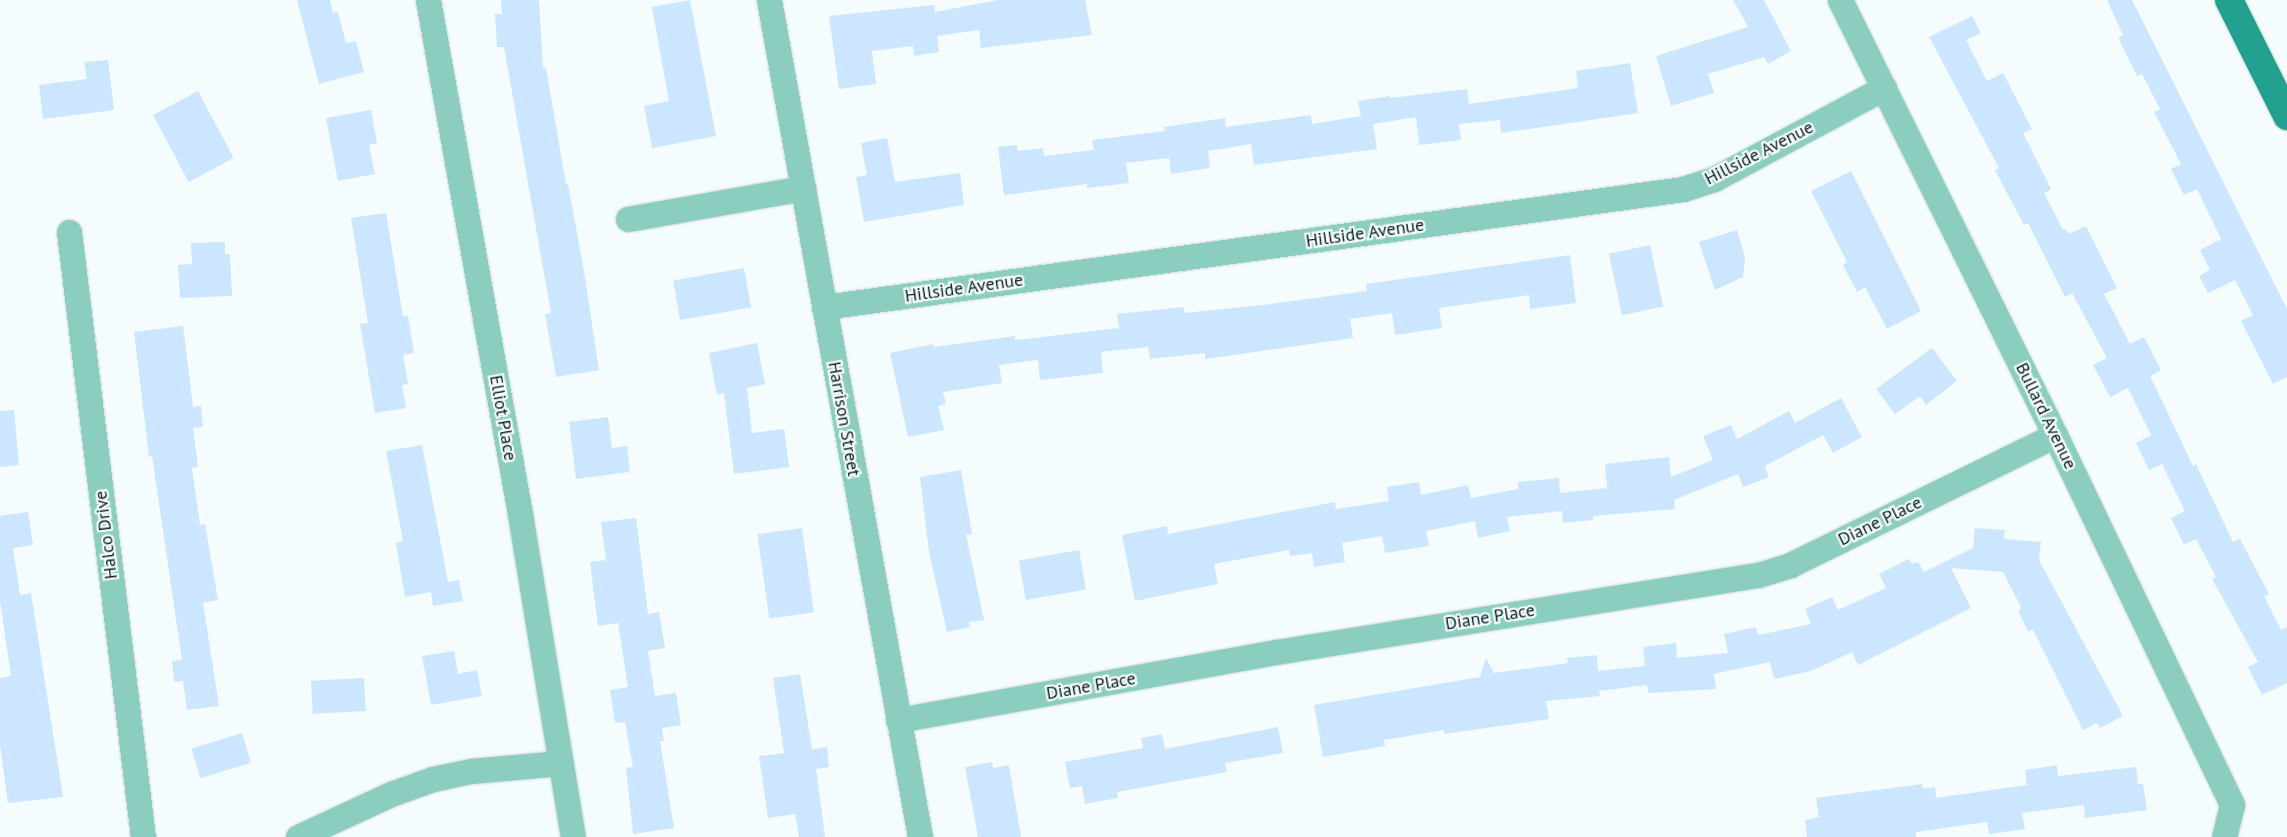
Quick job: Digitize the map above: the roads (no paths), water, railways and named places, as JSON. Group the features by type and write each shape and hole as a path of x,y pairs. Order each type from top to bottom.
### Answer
{"main road":[{"path":"2229,0 2287,116"}],"street":[{"name":"Elliot Place","path":"428,0 520,514 573,837"},
{"name":"Harrison Street","path":"769,0 920,837"},
{"name":"Bullard Avenue","path":"1840,0 2055,435 2232,805 2224,837"},
{"name":"Hillside Avenue","path":"824,307 1683,189 1714,179 1884,88"},
{"path":"628,218 803,188"},
{"name":"Halco Drive","path":"69,232 143,837"},
{"name":"Diane Place","path":"898,720 1276,652 1758,574 1790,565 2055,435"},
{"path":"298,837 391,794 433,779 470,771 561,763"}]}
